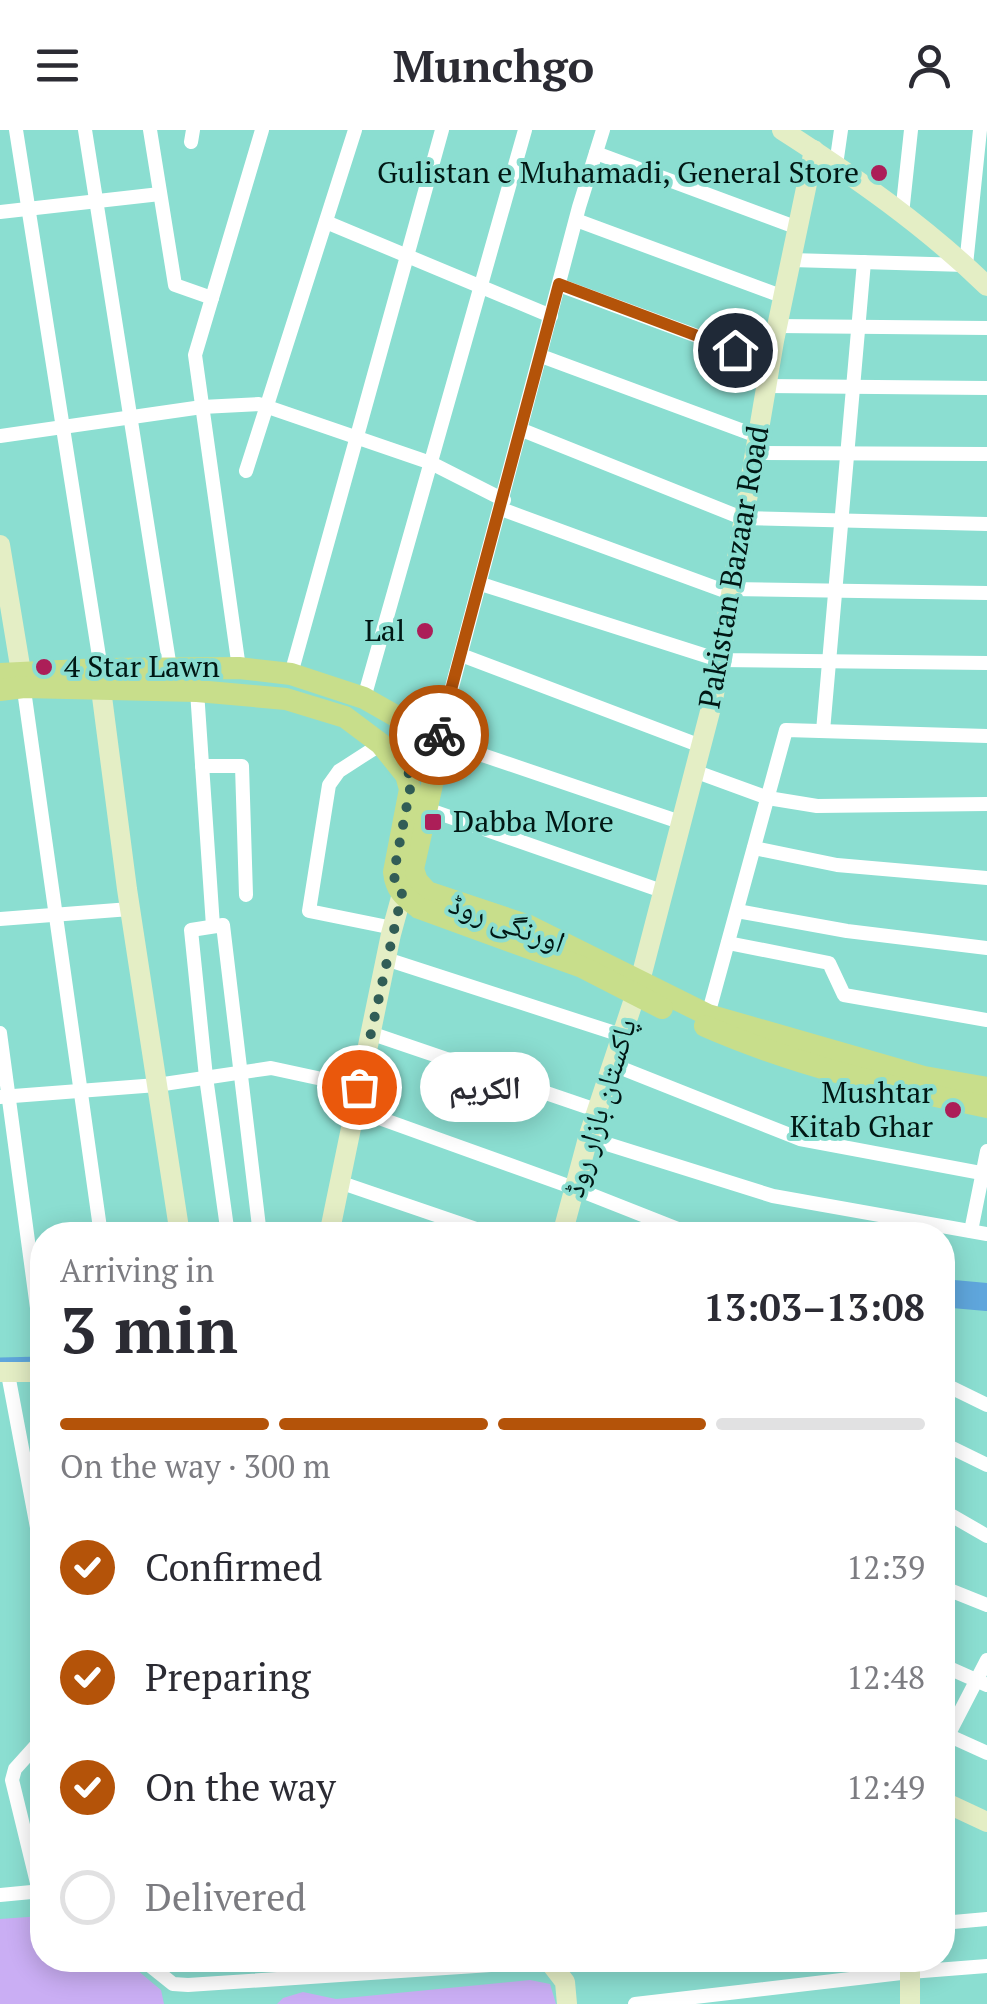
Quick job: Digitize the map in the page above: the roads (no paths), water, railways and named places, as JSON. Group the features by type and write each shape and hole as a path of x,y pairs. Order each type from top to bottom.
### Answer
{"main road":[{"path":"11,681 101,679 170,668 240,668 291,674 364,698 435,744"},
{"path":"101,679 286,699 345,718 381,744 406,776 410,789 394,872 395,884 409,885"},
{"name":"اورنگی روڈ","path":"435,744 428,809 409,885 529,926 637,988 758,1050 868,1083 987,1106"},
{"name":"اورنگی روڈ","path":"637,988 708,1015 924,1077 987,1088"}],"street":[{"path":"16,130 101,679 130,909 178,1222"},
{"path":"85,130 170,668"},
{"path":"150,130 174,284 212,298"},
{"path":"240,668 195,355 262,130"},
{"path":"246,471 355,130"},
{"path":"291,674 442,130"},
{"path":"364,698 524,130"},
{"path":"406,776 435,744 603,130"},
{"path":"782,130 902,214 987,286"},
{"path":"836,165 841,130"},
{"path":"902,214 911,130"},
{"path":"966,266 980,130"},
{"name":"Pakistan Bazaar Road","path":"637,988 701,746 770,362 814,150"},
{"path":"596,152 798,228"},
{"path":"0,212 160,194"},
{"path":"576,220 784,296"},
{"path":"326,222 551,316"},
{"path":"791,260 966,266"},
{"path":"823,731 864,262"},
{"path":"559,284 770,362"},
{"path":"777,326 987,328"},
{"path":"541,356 755,445 847,454 987,454"},
{"path":"766,386 987,388"},
{"path":"0,436 202,407 259,404 431,464 503,505 730,591 987,593"},
{"path":"522,430 742,518 987,524"},
{"path":"0,545 11,681 56,914 99,1222"},
{"path":"481,584 719,660 987,663"},
{"path":"461,655 701,746"},
{"path":"197,691 213,926"},
{"path":"708,1015 786,730 987,736"},
{"path":"381,744 339,771 328,785 309,910 393,928"},
{"path":"435,744 680,822"},
{"path":"202,766 242,766 246,895"},
{"path":"694,771 768,798 817,806 987,804"},
{"path":"428,809 662,891"},
{"path":"754,848 837,865 987,878"},
{"path":"330,1222 393,928 409,885"},
{"path":"0,919 130,909"},
{"path":"737,910 847,931 987,948"},
{"path":"226,1222 191,930 223,925 258,1222"},
{"path":"728,943 828,963 844,995 987,1020"},
{"path":"386,960 621,1035"},
{"name":"پاکستان بازار روڈ","path":"565,1222 596,1110 637,988"},
{"path":"370,1032 596,1110"},
{"path":"0,1033 4,1096 30,1266"},
{"path":"611,1064 800,1138 985,1174"},
{"path":"4,1096 157,1085 270,1068 359,1087"},
{"path":"354,1110 660,1222"},
{"path":"588,1138 773,1196 893,1222"},
{"path":"971,1231 987,1152"},
{"path":"338,1182 456,1222"},
{"path":"955,1232 987,1234"},
{"path":"30,1372 4,1373 30,1497"},
{"path":"955,1389 987,1405"},
{"path":"955,1449 987,1465"},
{"path":"955,1518 987,1536"},
{"path":"955,1592 987,1605"},
{"path":"955,1722 982,1682 987,1660"},
{"path":"955,1671 982,1682"},
{"path":"955,1742 987,1754"},
{"path":"30,1752 15,1768 12,1780 30,1849"},
{"path":"955,1807 987,1822"},
{"path":"0,1895 30,1892"},
{"path":"955,1922 987,1919"},
{"path":"955,1966 987,1966"},
{"path":"158,1972 173,1984 188,1985 386,1972"},
{"path":"560,1972 567,2004"},
{"path":"635,2004 867,1972"},
{"path":"910,1972 910,2004"}],"waterway":[{"path":"955,1294 987,1297"},
{"path":"0,1360 30,1359"}],"place":[{"name":"Gulistan e Muhamadi, General Store","path":"879,173"},
{"name":"Lal","path":"425,631"},
{"name":"4 Star Lawn","path":"44,667"},
{"name":"Dabba More","path":"433,822"},
{"name":"الکریم","path":"359,1087"},
{"name":"Mushtar Kitab Ghar","path":"953,1110"}]}
